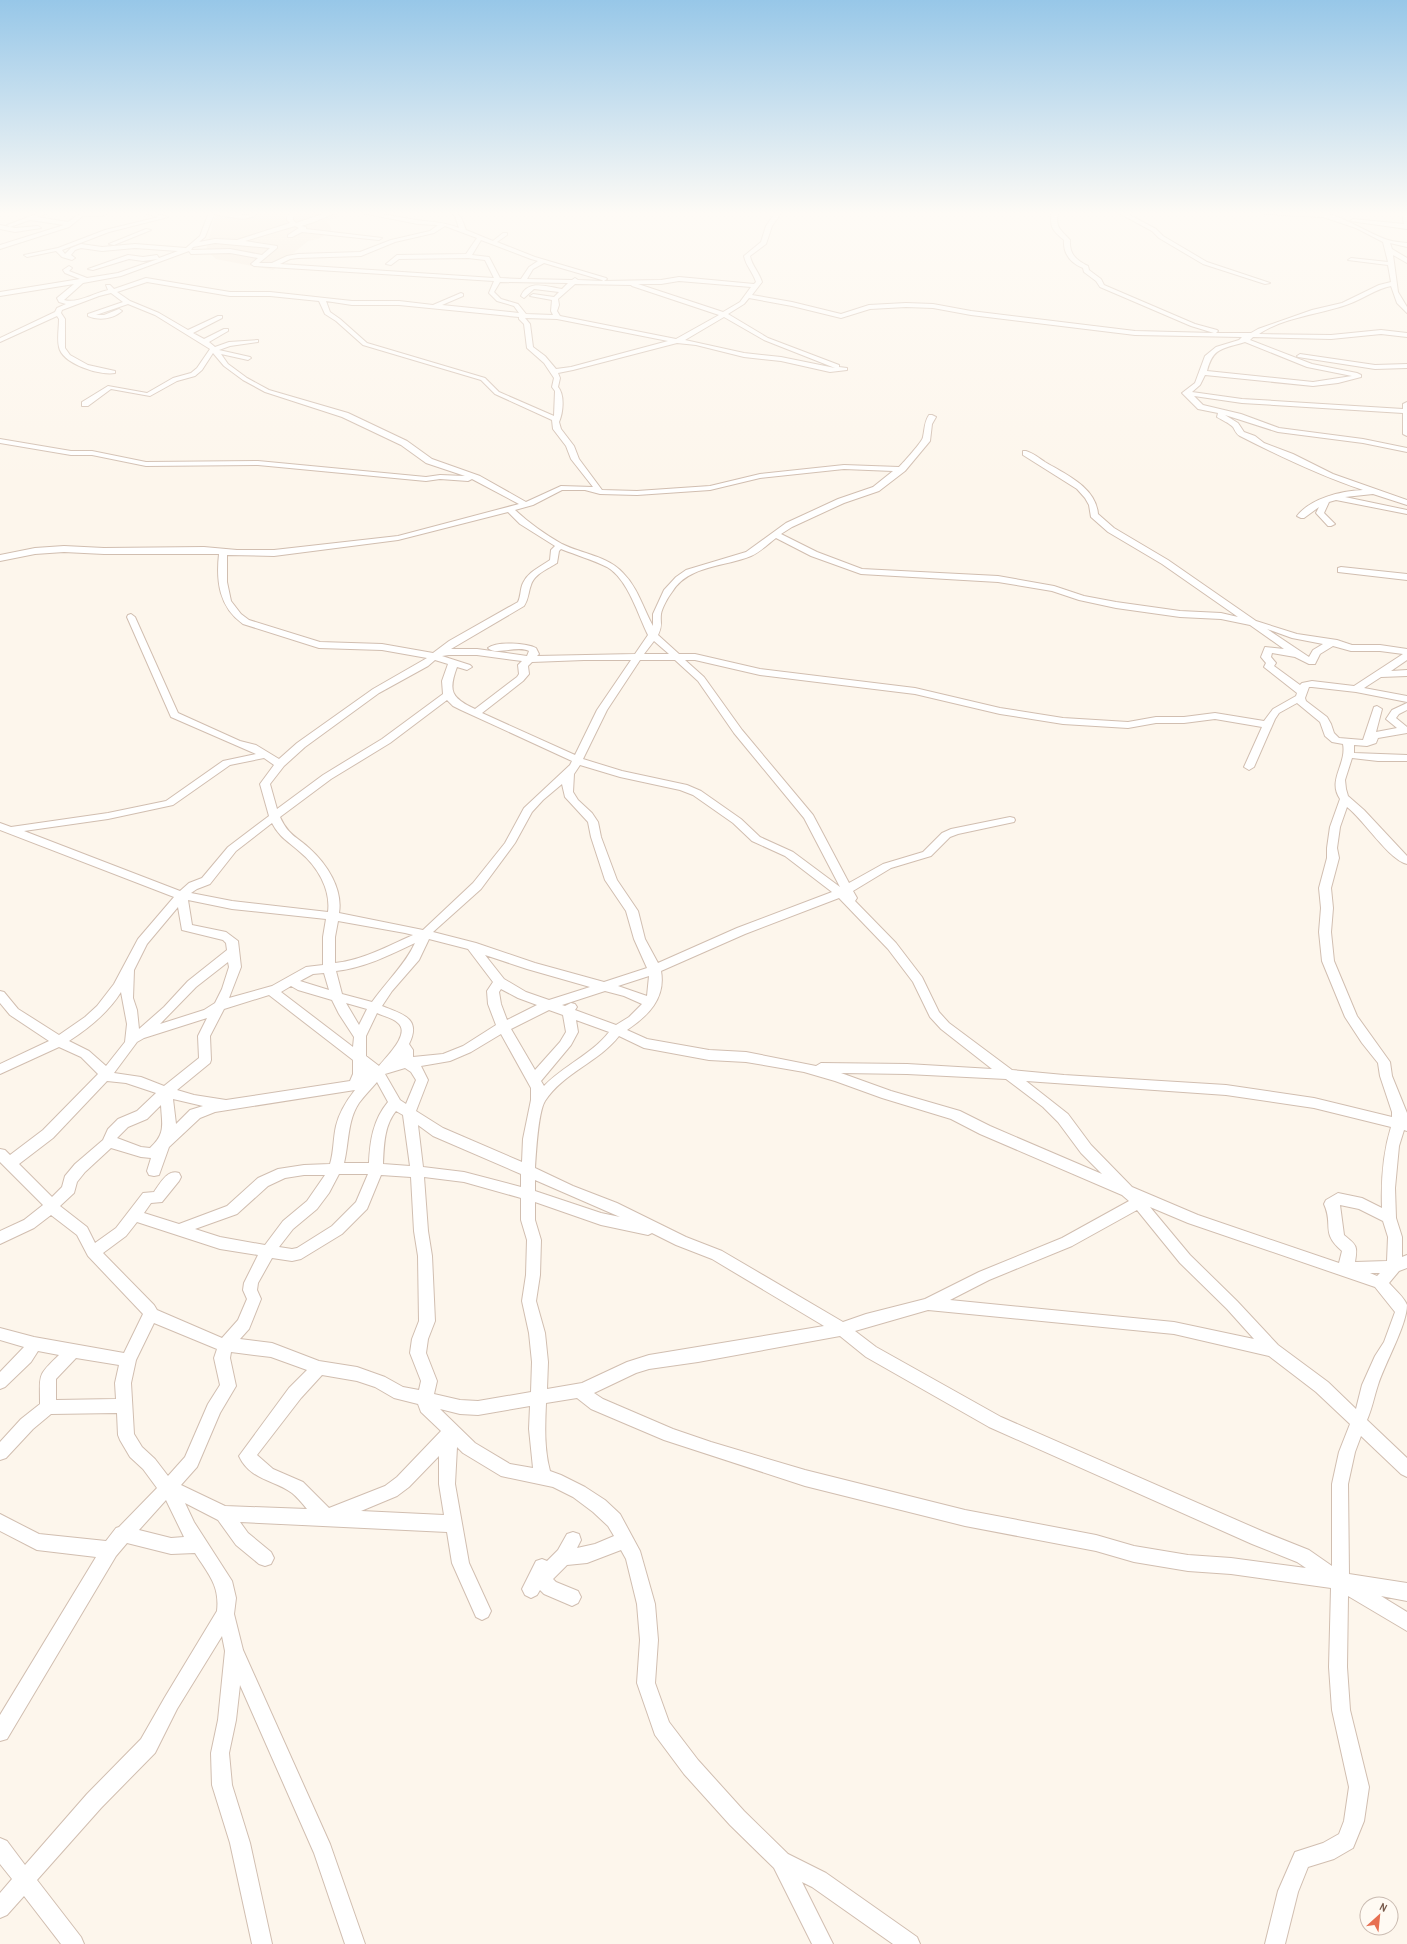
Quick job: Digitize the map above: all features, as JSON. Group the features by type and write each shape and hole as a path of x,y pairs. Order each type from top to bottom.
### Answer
{"street":[{"path":"67,303 72,304"},
{"path":"2,339 58,313 60,309 75,303"},
{"path":"119,311 105,317 95,318 90,315 126,303"},
{"path":"130,303 157,314 204,342 214,350 226,366 267,392 345,415 404,443 429,460 481,480 525,504"},
{"path":"323,303 327,313 338,320 365,344 483,379 497,393 556,419"},
{"path":"382,303 557,317 677,341 696,343 718,350 781,359 830,370 845,369 760,336 723,314 687,303"},
{"path":"434,306 442,303"},
{"path":"511,303 516,304 523,314 522,319 527,324 530,348 536,351 555,371 557,378 555,387 558,391 559,403 558,416 555,422 557,429 570,446 580,466 600,492"},
{"path":"555,303 554,311 557,317"},
{"path":"555,371 571,369 677,341 687,337 742,303"},
{"path":"785,303 841,316 869,307 925,305 971,313 1059,322 1121,332 1331,337 1381,332 1407,335"},
{"path":"1144,303 1193,325 1231,335 1320,368 1351,373 1359,376"},
{"path":"1186,392 1198,384 1203,374 1207,357 1218,348 1245,340 1260,330 1314,310 1347,303"},
{"path":"1400,303 1407,311"},
{"path":"58,313 62,319 62,348 67,356 86,366 113,372"},
{"path":"187,333 220,317"},
{"path":"204,342 226,330"},
{"path":"85,404 110,387 148,395 175,379 193,375 200,369 214,350 229,344 256,341"},
{"path":"1230,345 1375,367 1407,366"},
{"path":"214,350 248,358"},
{"path":"1203,374 1313,384 1338,381 1359,376 1375,367"},
{"path":"1186,392 1213,398 1242,401 1407,409 1407,434"},
{"path":"1186,392 1201,407 1216,412 1238,416 1278,430 1363,441 1407,450"},
{"path":"1216,412 1235,425 1241,434 1252,438 1260,445 1290,456 1330,476 1407,502"},
{"path":"355,1085 359,1074 360,1036 374,1007 415,957 425,934 436,921 464,900 507,848 528,810 552,786 569,774 578,760 602,710 653,635 658,625 657,614 668,590 689,572 749,554 789,525 818,513 841,501 876,489 902,469 926,439 928,424 932,417"},
{"path":"0,441 71,453 92,453 146,464 258,464 426,479 440,477 481,480"},
{"path":"1026,452 1038,463 1068,479 1088,496 1095,510 1094,515 1111,530 1165,562 1298,655 1312,662 1316,652 1331,643"},
{"path":"0,558 35,551 64,549 104,551 204,550 274,553 398,538 509,510 561,488 585,488 600,492 637,493 696,489 760,476 844,467 902,469"},
{"path":"1301,516 1308,510 1326,501 1361,492 1390,497"},
{"path":"1336,498 1407,512"},
{"path":"1326,501 1320,513 1331,524"},
{"path":"509,510 523,522 560,546 611,566 621,575 635,596 653,635 701,679 738,731 809,817 834,861 844,892"},
{"path":"776,535 814,554 861,571 998,579 1054,589 1082,598 1116,606 1180,614 1221,616 1273,628 1295,636 1342,644 1351,648 1380,648 1407,652"},
{"path":"360,1036 351,1024 337,997 332,986 328,968 329,938 335,900 319,864 304,849 286,836 268,800 265,784 280,764 301,745 376,691 425,664 452,644 522,604 526,598 526,585 529,580 535,573 554,561 555,550 560,546"},
{"path":"223,552 220,572 228,606 236,616 246,622 319,645 376,646 437,655 477,652 527,659 695,657 760,672 915,691 1000,711 1063,721 1128,724 1156,720 1184,720 1215,716 1268,725"},
{"path":"1341,570 1407,577"},
{"path":"131,617 174,715 236,743 252,747 280,764"},
{"path":"1298,655 1268,650 1266,658 1271,663 1269,667 1290,681 1301,696"},
{"path":"437,655 453,664 468,667"},
{"path":"1356,690 1407,656"},
{"path":"476,713 520,679 524,674 523,665 527,659"},
{"path":"453,664 447,681 448,696 456,704 588,765 620,774 683,787 697,793 737,821 764,844 788,854 844,892 856,908 881,933 910,969 924,992 934,1014 945,1026 960,1035 1008,1074 1034,1092 1063,1118 1086,1149 1137,1198 1186,1259 1232,1305 1273,1350 1322,1387 1407,1468"},
{"path":"1380,674 1407,673"},
{"path":"1406,730 1382,733 1374,736 1372,741 1367,743 1336,740 1329,734 1329,726 1323,719 1301,702 1301,696 1305,685 1312,684 1407,699"},
{"path":"1367,743 1374,726 1377,709 1377,694"},
{"path":"0,1069 60,1042 91,1019 112,996 128,970 142,942 182,895 194,886 206,881 232,849 327,777 386,741 448,696"},
{"path":"1249,767 1276,711 1294,703 1301,696"},
{"path":"1391,719 1395,712 1407,706"},
{"path":"1377,709 1406,730"},
{"path":"1348,742 1350,746 1348,755 1340,773 1339,788 1345,799 1361,813 1394,851 1407,861"},
{"path":"4,828 108,816 169,803 227,763 265,755"},
{"path":"1348,755 1378,758 1407,758"},
{"path":"538,1100 559,1078 607,1043 617,1030 633,1020 651,1003 657,981 647,953 639,938 630,908 616,891 612,882 593,823 589,816 571,801 566,792 569,774"},
{"path":"1345,799 1335,826 1333,858 1325,888 1328,908 1325,932 1328,960 1351,1016 1366,1040 1384,1062 1386,1076 1400,1112 1403,1125"},
{"path":"108,1143 114,1143 144,1154 154,1153 195,1114 214,1107 355,1085 380,1071 407,1063 446,1058 467,1050 505,1027 548,1005 654,970 733,936 741,931 844,892 887,866 927,854 946,835 955,830 1010,820"},
{"path":"4,828 172,893 237,906 332,916 425,934 472,946 596,988 628,994 651,1003"},
{"path":"0,1238 29,1224 51,1207 69,1189 70,1180 80,1168 108,1143 122,1123 142,1115 166,1092 206,1060 204,1036 228,990 235,967 232,941 226,936 194,931 186,927 182,895"},
{"path":"136,1037 208,1012 221,1005 270,990 291,981 310,970 347,966 375,957 425,934"},
{"path":"472,946 500,982 522,995 617,1030 644,1043 709,1054 746,1057 804,1067 839,1077 888,1095 955,1114 985,1130 1137,1198 1246,1238 1343,1267 1380,1283 1403,1311 1391,1345 1380,1361 1370,1385 1364,1409 1358,1420 1347,1452 1340,1484 1338,1667 1340,1710 1359,1787 1354,1821 1346,1841 1327,1852 1302,1859 1288,1891 1275,1944"},
{"path":"233,952 192,984 168,1010 136,1037 106,1074 48,1134 5,1158 47,1200 51,1207 82,1231 93,1252 115,1276 150,1309 151,1314 128,1360 123,1383 126,1435 136,1452 149,1464 176,1500 188,1528 223,1581 227,1598 225,1614 234,1651 323,1851 355,1944"},
{"path":"128,970 127,998 136,1037"},
{"path":"0,1732 110,1550 122,1534 168,1488 191,1462 214,1409 228,1386 222,1358 225,1346 244,1324 248,1316 254,1299 250,1290 251,1283 268,1251 288,1225 312,1205 324,1189 335,1169 341,1149 343,1126 349,1110 354,1101 403,1044 408,1034 408,1027 402,1018 374,1007 302,987 291,981"},
{"path":"500,982 493,991 493,999 497,1014 535,1079 538,1088 538,1100 530,1139 527,1194 528,1220 534,1240 534,1275 529,1301 537,1333 540,1362 537,1429 539,1460 544,1478"},
{"path":"535,1079 565,1045 572,1032 568,1011 574,1002 596,988"},
{"path":"270,990 359,1058 380,1071 395,1103 438,1132 612,1207 661,1231 717,1255 842,1329 871,1352 994,1422 1170,1498 1258,1538 1303,1556 1340,1581 1407,1622"},
{"path":"0,995 14,1012 60,1042 85,1054 110,1077 126,1078 141,1082 166,1092 194,1100 231,1104"},
{"path":"403,1044 407,1050 407,1063"},
{"path":"407,1063 416,1069 422,1080 409,1112 417,1172 421,1231 425,1256 427,1322 420,1339 418,1353 425,1367 429,1381 425,1399 427,1407 469,1448 507,1471 555,1480 579,1492 599,1506 614,1520 634,1557 646,1604 649,1640 646,1683 662,1728 690,1766 737,1818 781,1862 823,1944"},
{"path":"804,1067 907,1069 1008,1074 1064,1080 1226,1090 1314,1103 1403,1125"},
{"path":"154,1171 163,1143 169,1133 166,1092"},
{"path":"135,1216 178,1231 220,1243 292,1255 301,1253 327,1238 347,1222 362,1205 376,1170 376,1144 381,1126 386,1114 395,1103"},
{"path":"1394,1267 1401,1239 1389,1218 1388,1188 1392,1153 1407,1112"},
{"path":"178,1231 197,1222 232,1210 263,1182 283,1173 335,1169 439,1173 527,1194 601,1219 628,1226 661,1231"},
{"path":"93,1252 121,1232 135,1216 148,1197 157,1198 174,1177"},
{"path":"151,1314 191,1333 225,1346 237,1345 272,1350 319,1368 357,1374 380,1382 400,1393 460,1407 478,1408 580,1391 614,1377 632,1367 649,1362 698,1355 842,1329 866,1320 928,1304 984,1276 1067,1242 1137,1198"},
{"path":"1343,1267 1350,1249 1337,1238 1334,1223 1335,1213 1331,1204 1338,1199 1362,1204 1389,1218"},
{"path":"1380,1283 1394,1267 1407,1261"},
{"path":"1343,1267 1394,1267"},
{"path":"928,1304 1174,1328 1273,1350"},
{"path":"0,1334 34,1344 128,1360"},
{"path":"0,1382 26,1356 34,1344"},
{"path":"48,1407 48,1376 74,1351"},
{"path":"319,1368 294,1393 247,1456 267,1474 297,1487 327,1517"},
{"path":"580,1391 597,1404 670,1435 711,1449 805,1478 965,1518 1096,1543 1134,1554 1188,1563 1231,1566 1340,1581 1407,1592"},
{"path":"0,1453 28,1424 48,1407 124,1406"},
{"path":"327,1517 391,1491 403,1482 451,1432"},
{"path":"451,1432 447,1455 447,1484 461,1563 482,1611"},
{"path":"168,1488 183,1493 224,1514 327,1517 454,1524"},
{"path":"224,1514 242,1539 265,1558"},
{"path":"0,1522 36,1542 110,1550"},
{"path":"122,1534 171,1546 199,1545"},
{"path":"572,1597 550,1588 543,1581 549,1570 560,1559 573,1540"},
{"path":"531,1589 538,1572 545,1562 591,1553 625,1540"},
{"path":"0,1908 94,1801 148,1746 171,1703 225,1614"},
{"path":"234,1651 227,1720 220,1753 222,1785 240,1843 262,1944"},
{"path":"0,1848 74,1944"},
{"path":"781,1862 819,1880 910,1944"}]}
